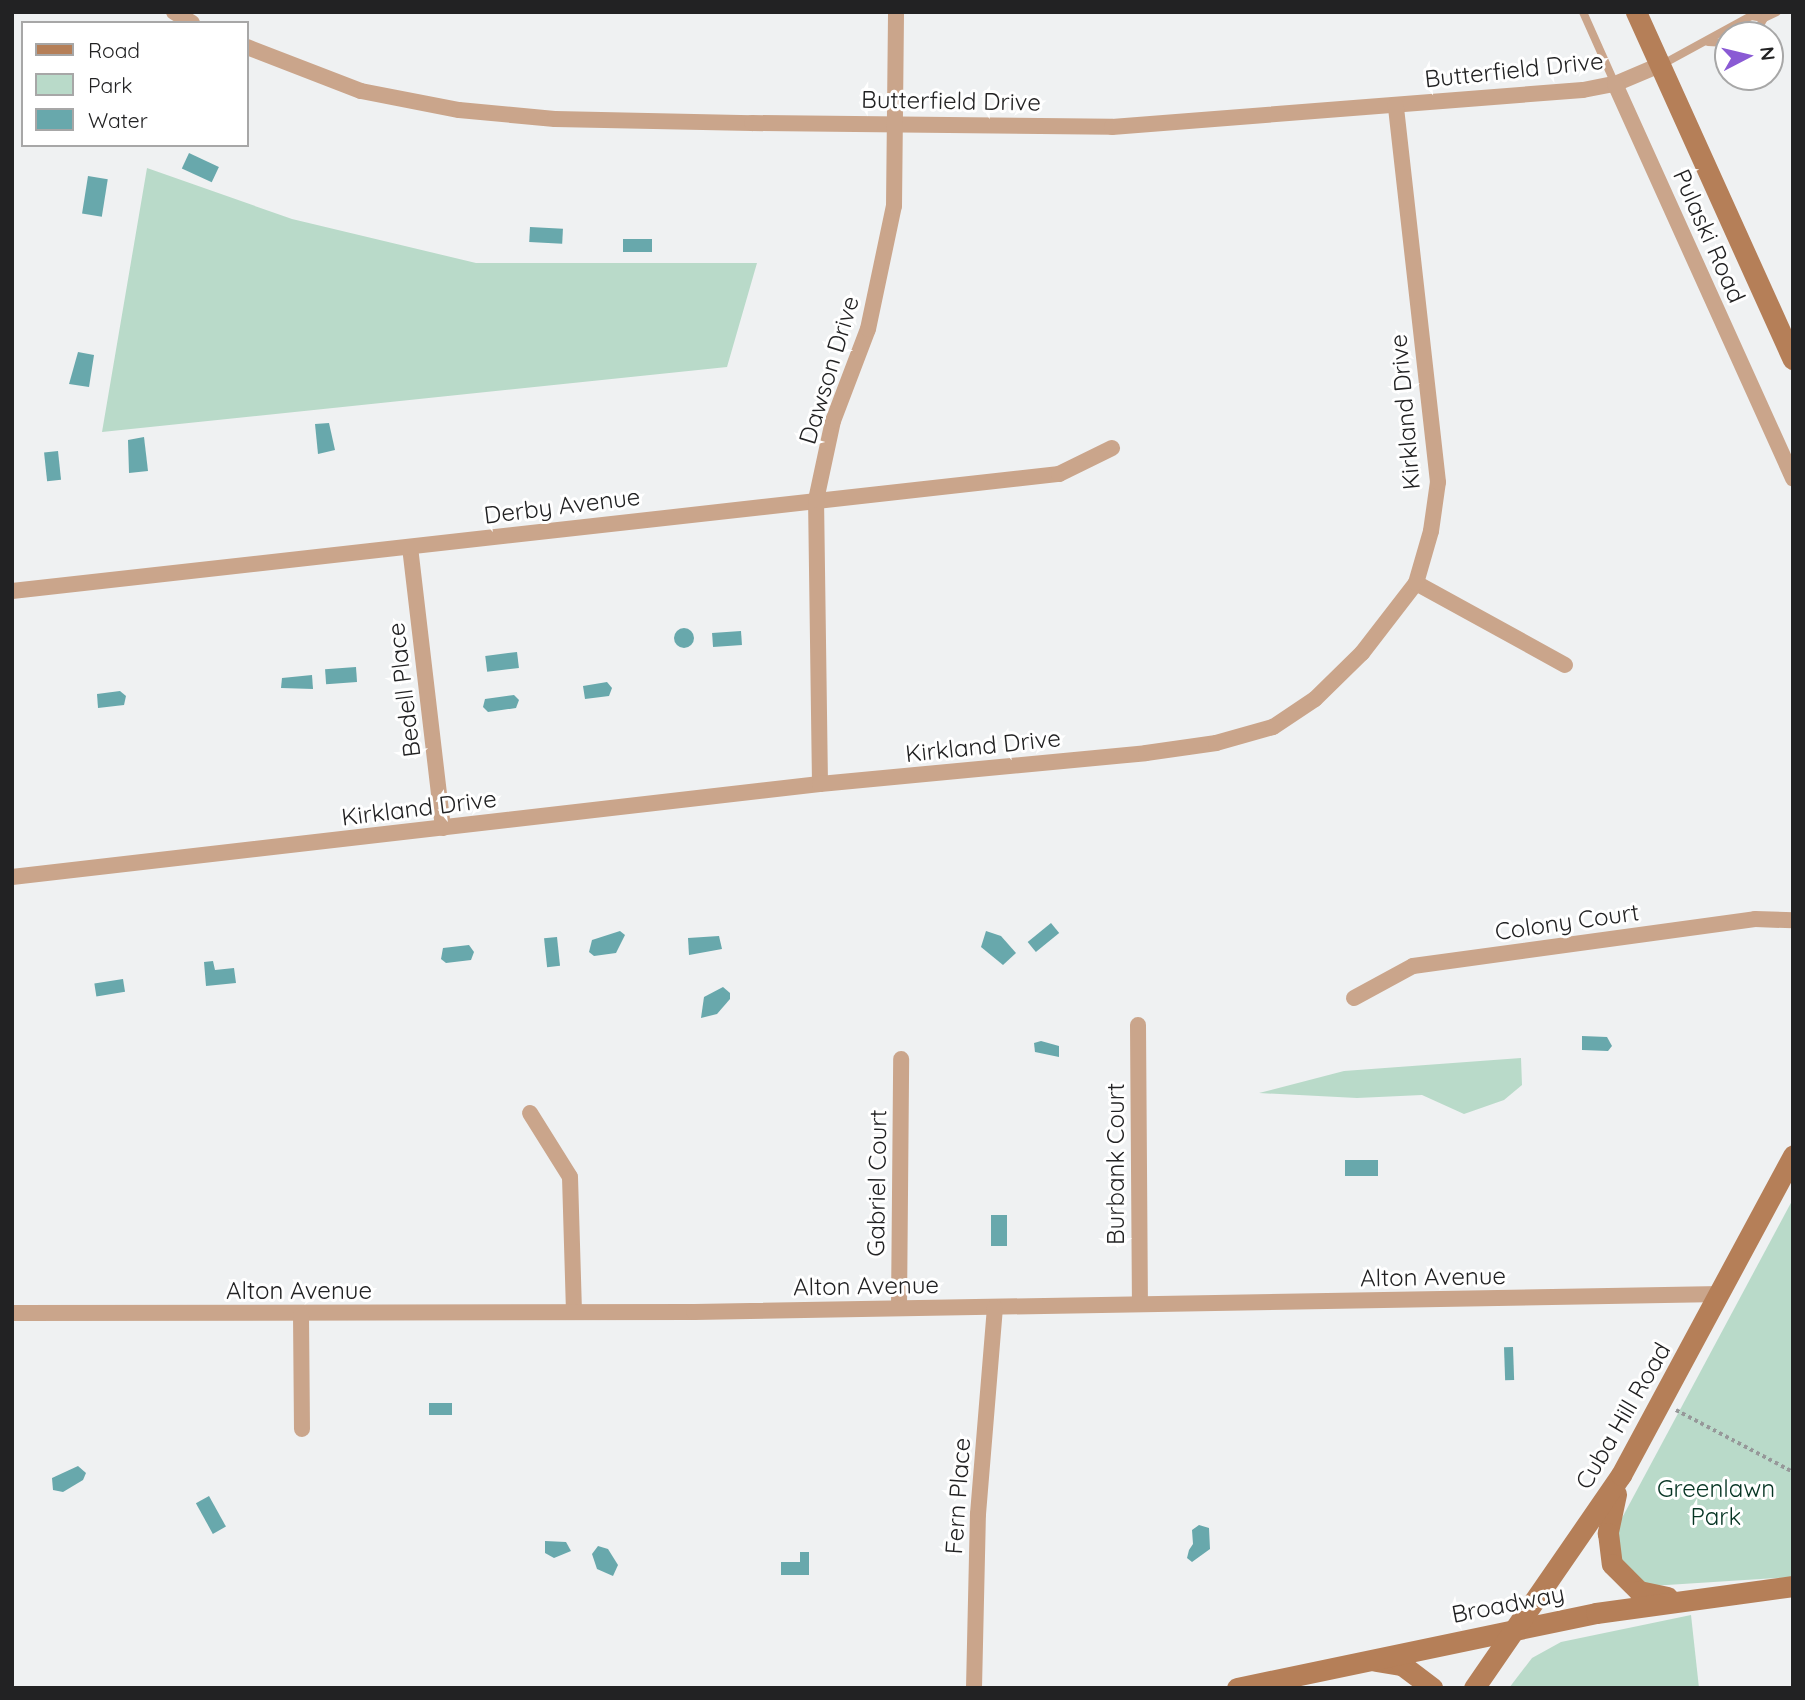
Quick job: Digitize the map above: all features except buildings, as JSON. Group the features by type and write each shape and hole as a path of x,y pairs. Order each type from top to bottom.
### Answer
{"main road":[{"path":"1636,12 1793,359"},
{"name":"Cuba Hill Road","path":"1474,1688 1621,1475 1721,1294 1793,1155"},
{"path":"1621,1475 1608,1532 1608,1550 1618,1575 1648,1594 1704,1597"},
{"name":"Broadway","path":"1237,1688 1513,1629 1704,1597 1793,1586"},
{"path":"1360,1661 1402,1665 1432,1688"}],"street":[{"name":"Dawson Drive","path":"820,784 816,500 833,422 869,329 894,206 897,12"},
{"name":"Butterfield Drive","path":"248,47 361,91 459,110 555,119 1112,127 1396,105 1615,84 1660,65"},
{"name":"Pulaski Road","path":"1615,84 1793,480"},
{"name":"Kirkland Drive","path":"12,877 820,784 1146,752 1216,743 1273,727 1315,699 1362,653 1416,583 1438,482 1396,105"},
{"name":"Derby Avenue","path":"12,591 1059,474 1112,449"},
{"name":"Bedell Place","path":"410,547 443,828"},
{"path":"1416,583 1565,665"},
{"name":"Colony Court","path":"1354,998 1413,966 1755,919 1793,920"},
{"name":"Burbank Court","path":"1138,1025 1140,1303"},
{"name":"Gabriel Court","path":"898,1308 901,1059"},
{"path":"530,1113 570,1177 573,1309"},
{"name":"Alton Avenue","path":"12,1313 301,1315 573,1309 995,1308 1140,1303 1721,1294"},
{"name":"Fern Place","path":"974,1688 978,1514 995,1308"},
{"path":"301,1315 302,1429"}],"lane":[{"name":"Pulaski Road","path":"1583,12 1615,84"},
{"path":"1708,42 1713,33 1751,16 1764,18 1777,12"},
{"path":"1660,65 1708,42 1714,42"}],"path":[{"path":"1662,1403 1793,1472"}],"green space":[{"path":"147,168 292,219 476,263 757,263 727,367 102,432"},
{"path":"1521,1058 1522,1085 1504,1100 1464,1114 1422,1095 1357,1098 1259,1093 1344,1071"},
{"name":"Greenlawn Park","path":"1793,1199 1793,1577 1651,1586 1620,1568 1615,1531"},
{"path":"1691,1615 1699,1688 1509,1688 1532,1658 1561,1642"}],"water":[{"path":"189,153 219,167 212,182 182,168"},
{"path":"88,176 108,179 102,217 82,214"},
{"path":"530,227 563,229 562,244 529,242"},
{"path":"623,239 652,239 652,252 623,252"},
{"path":"78,352 94,355 89,387 69,384"},
{"path":"329,423 335,450 318,454 315,424"},
{"path":"144,437 148,471 129,473 128,440"},
{"path":"58,451 61,480 47,481 44,452"},
{"path":"684,628 691,631 694,638 691,645 684,648 677,645 674,638 677,631"},
{"path":"741,631 742,645 713,647 712,633"},
{"path":"517,652 519,668 487,672 485,656"},
{"path":"356,667 357,682 326,684 325,669"},
{"path":"312,675 313,689 281,688 282,678"},
{"path":"607,682 612,688 609,696 585,699 583,686"},
{"path":"120,691 126,696 124,705 98,708 97,694"},
{"path":"514,695 519,700 516,708 488,712 483,707 485,699"},
{"path":"1051,923 1059,933 1036,952 1028,942"},
{"path":"620,931 625,935 616,953 594,956 589,952 592,940"},
{"path":"986,931 1001,936 1016,953 1003,965 981,947"},
{"path":"719,936 722,949 689,955 688,938"},
{"path":"557,937 560,966 547,967 544,938"},
{"path":"469,945 474,952 471,960 446,963 441,959 443,948"},
{"path":"213,961 215,970 234,968 236,983 206,986 204,962"},
{"path":"123,979 125,992 96,996 94,984"},
{"path":"723,987 730,993 730,999 717,1014 701,1018 704,997"},
{"path":"1582,1036 1607,1037 1612,1046 1608,1051 1582,1050"},
{"path":"1041,1041 1059,1046 1059,1057 1035,1052 1034,1043"},
{"path":"1345,1160 1378,1160 1378,1176 1345,1176"},
{"path":"991,1215 1007,1215 1007,1246 991,1246"},
{"path":"1504,1347 1513,1347 1514,1380 1505,1380"},
{"path":"429,1403 452,1403 452,1415 429,1415"},
{"path":"78,1466 86,1473 83,1480 63,1492 53,1490 52,1478"},
{"path":"209,1496 226,1527 213,1534 196,1503"},
{"path":"1199,1525 1209,1528 1210,1549 1192,1562 1187,1558 1193,1544 1192,1530"},
{"path":"545,1541 566,1542 571,1551 554,1558 545,1553"},
{"path":"598,1546 608,1549 618,1565 613,1576 597,1569 592,1554"},
{"path":"800,1552 809,1552 809,1575 781,1575 781,1562 800,1562"}]}
